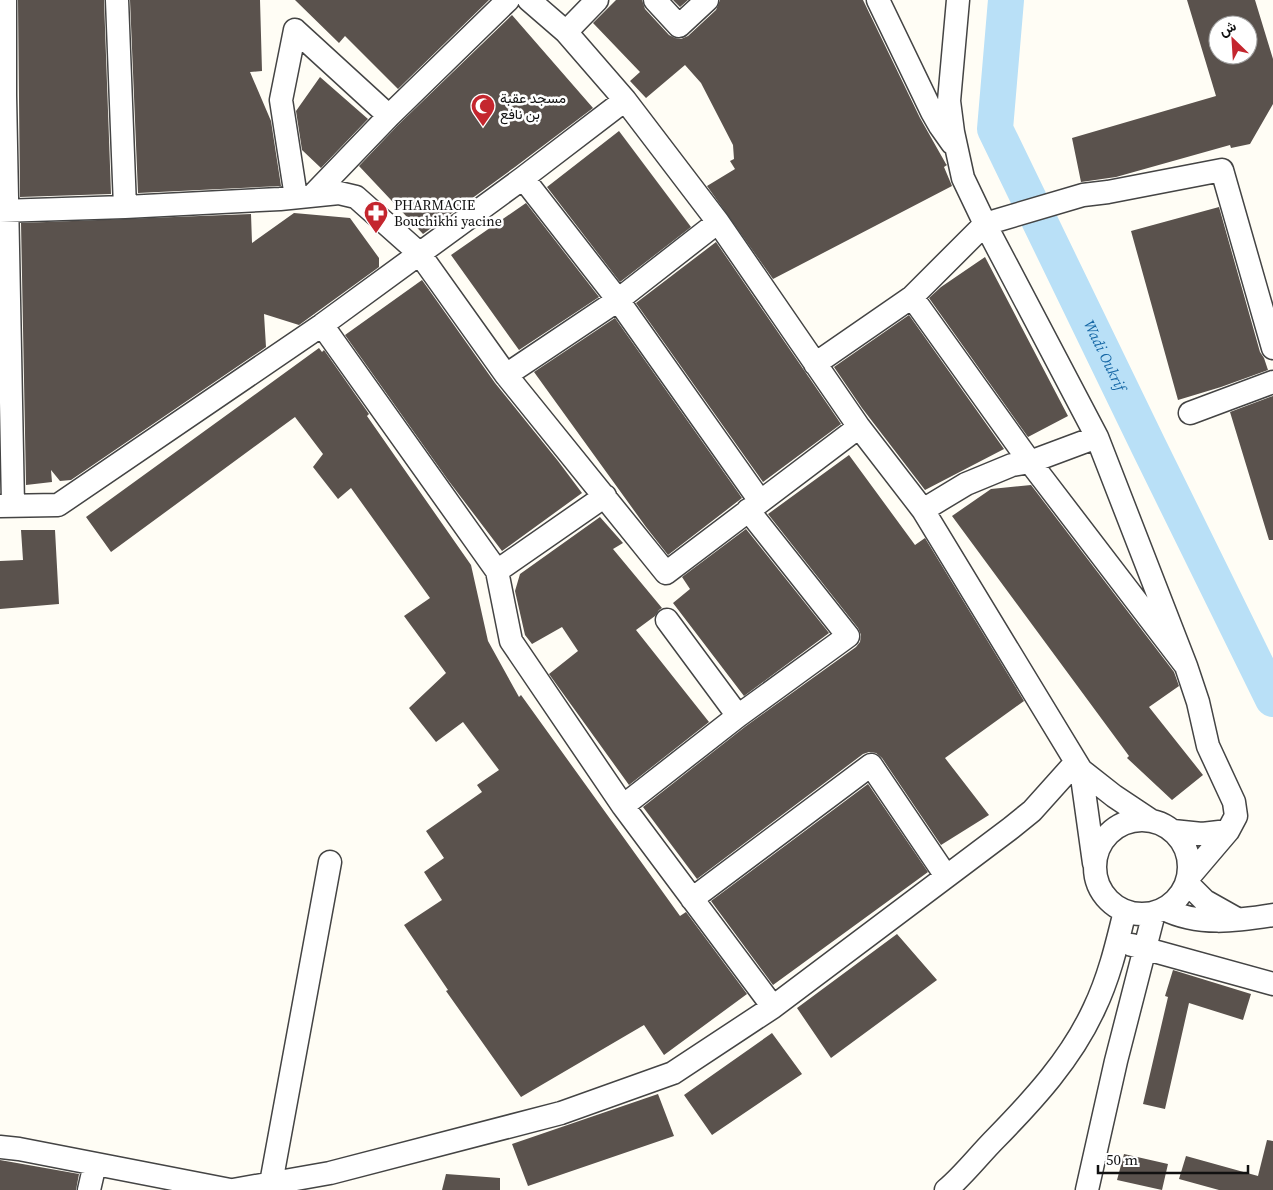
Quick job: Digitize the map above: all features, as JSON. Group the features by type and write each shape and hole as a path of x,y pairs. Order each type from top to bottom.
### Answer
{"street":[{"path":"5,0 6,505 58,505 322,325 626,100"},
{"path":"117,0 125,207"},
{"path":"304,196 508,0"},
{"path":"529,0 566,32 626,100 718,222 859,427 923,510 1078,766 1114,796 1150,820 1162,824 1173,831 1186,848 1189,862 1187,880 1205,901 1237,919"},
{"path":"566,32 597,0"},
{"path":"655,0 679,26 707,0"},
{"path":"878,0 932,112 956,147"},
{"path":"958,0 950,101 956,147 963,178 985,224 1097,437 1186,666 1198,702 1210,752 1234,802 1236,816 1228,831 1187,880 1174,902 1159,911 1144,914 1125,911 1114,906 1106,898 1099,888 1095,876 1078,766"},
{"path":"304,196 281,100 295,30 389,116"},
{"path":"815,364 912,297 985,224 1083,195 1222,170 1273,348"},
{"path":"523,178 618,300 754,505 848,636 738,716 623,806"},
{"path":"4,211 125,207 339,193 356,198 419,253 506,375 666,573 859,427"},
{"path":"506,375 618,300 718,222"},
{"path":"912,297 1030,462 1186,666"},
{"path":"322,325 497,572 511,641 623,806 773,1006"},
{"path":"1190,413 1273,382"},
{"path":"923,510 966,484 1012,465 1030,462 1097,437"},
{"path":"497,572 605,496"},
{"path":"668,620 738,716"},
{"path":"692,899 871,765 946,876"},
{"path":"0,1147 19,1149 231,1190 271,1183 330,1181 561,1113 673,1073 773,1006 1032,811 1078,766"},
{"path":"1094,864 1097,851 1103,839 1112,830 1124,823 1136,820 1150,820"},
{"path":"1173,831 1202,834 1228,831"},
{"path":"271,1183 330,862"},
{"path":"946,1190 1039,1094 1078,1038 1094,1010 1105,981 1118,941 1125,911"},
{"path":"1159,911 1200,921 1273,915"},
{"path":"1087,1190 1116,1061 1145,949 1159,911"},
{"path":"1118,941 1273,984"},
{"path":"89,1190 96,1164"}],"building":[{"path":"18,0 104,0 111,194 20,197"},
{"path":"130,0 260,0 262,71 250,72 271,121 281,186 138,193"},
{"path":"295,0 489,0 398,89 345,36 339,43"},
{"path":"616,0 642,0 645,9 669,35 681,39 688,36 716,10 720,0 863,0 920,118 947,165 944,167 952,186 773,279 707,186 735,169 730,161 734,159 733,145 701,83 685,65 646,98 630,81 640,72 593,23"},
{"path":"673,0 688,0 680,7"},
{"path":"1187,0 1255,0 1273,59 1273,104 1250,144 1231,148 1230,145 1116,177 1081,182 1072,138 1216,96"},
{"name":"مسجد عقبة بن نافع","path":"512,15 593,108 423,234 359,166 398,125"},
{"path":"320,77 368,119 321,168 302,150 296,111"},
{"path":"619,131 691,227 620,282 547,187"},
{"path":"526,203 599,297 519,350 451,255"},
{"path":"1219,207 1260,352 1268,370 1178,400 1131,231"},
{"path":"294,213 350,218 379,258 379,267 299,325 264,314 266,347 71,480 60,481 51,470 52,482 26,485 21,223 251,214 252,243"},
{"path":"716,242 841,424 763,482 636,303"},
{"path":"985,257 1068,416 1028,437 929,298 941,287"},
{"path":"422,280 495,383 582,493 502,551 448,480 345,335"},
{"path":"909,315 1004,449 925,490 862,408 834,367"},
{"path":"615,318 742,498 668,555 534,372"},
{"path":"319,348 322,352 324,350 369,414 367,416 471,565 488,641 519,697 521,695 680,916 686,912 747,994 664,1055 644,1025 521,1097 446,991 448,990 404,925 442,900 424,872 444,858 426,831 482,792 477,785 499,770 463,722 436,742 409,708 446,673 404,616 430,598 351,488 338,499 313,467 323,454 295,417 111,552 86,517"},
{"path":"1273,396 1273,540 1269,540 1230,412"},
{"path":"849,455 915,545 925,538 1024,701 945,758 989,815 941,845 882,758 876,753 869,752 863,754 697,879 643,807 746,726 856,647 860,642 861,635 858,628 768,514"},
{"path":"1031,485 1174,672 1179,686 1149,707 1203,775 1172,800 1127,758 1129,756 952,516 991,489"},
{"path":"600,517 623,543 613,549 662,608 655,616 636,630 709,722 629,785 549,674 578,651 562,627 532,644 525,635 515,591 520,574"},
{"path":"746,529 829,633 744,696 673,603 690,589 682,577"},
{"path":"21,530 55,530 59,604 0,609 0,561 23,560"},
{"path":"868,784 928,872 773,985 711,901"},
{"path":"897,934 937,980 831,1058 797,1008"},
{"path":"1173,970 1251,994 1243,1020 1189,1003 1165,1109 1143,1104 1168,997 1165,996"},
{"path":"772,1033 802,1074 712,1135 684,1095"},
{"path":"658,1094 674,1136 528,1186 512,1144"},
{"path":"1267,1140 1273,1141 1273,1190 1219,1190 1179,1179 1186,1156 1258,1176"},
{"path":"1124,1154 1168,1164 1162,1190 1117,1180"},
{"path":"0,1160 79,1174 76,1190 0,1190"},
{"path":"446,1174 500,1178 500,1190 442,1190"}],"waterway":[{"name":"Wadi Oukrif","path":"1006,0 995,129 1273,699"}],"place":[{"name":"مسجد عقبة بن نافع","path":"483,127"},
{"name":"PHARMACIE Bouchikhi yacine","path":"376,234"}]}
